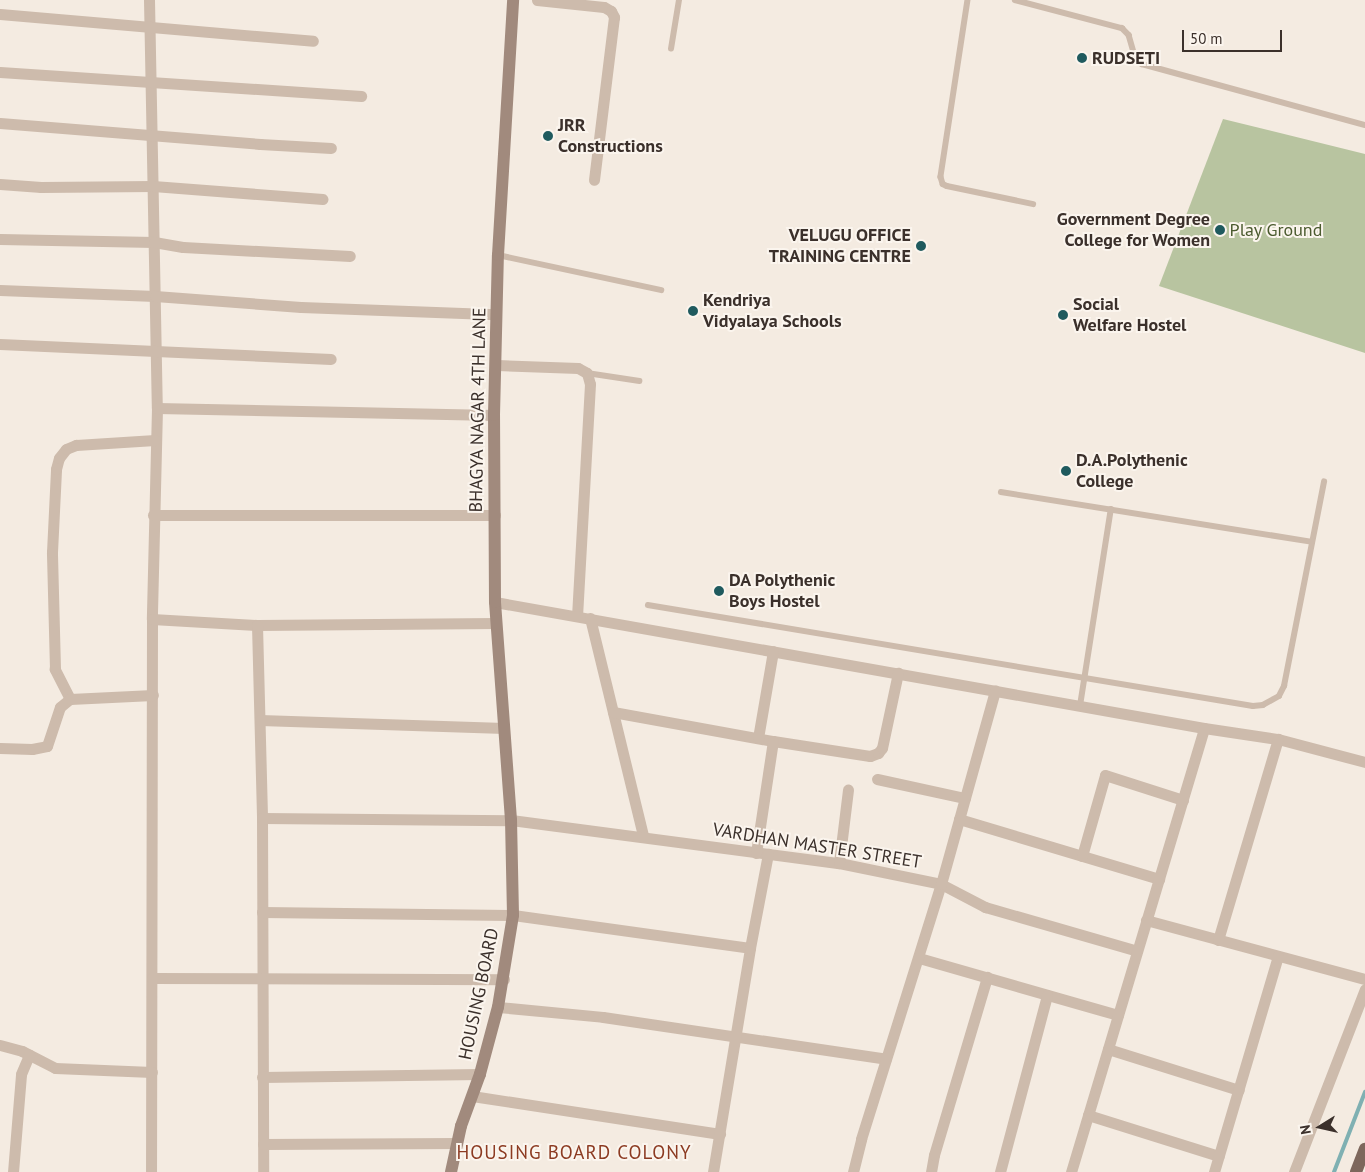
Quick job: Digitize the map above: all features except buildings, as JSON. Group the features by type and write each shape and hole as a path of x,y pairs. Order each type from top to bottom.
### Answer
{"main road":[{"name":"BHAGYA NAGAR 4TH LANE","path":"511,820 495,602 494,415 497,365 498,255 513,0"},
{"name":"HOUSING BOARD","path":"451,1172 457,1142 480,1074 504,979 513,915 511,820"},
{"path":"1356,1172 1365,1148"}],"street":[{"path":"149,0 157,408 152,619 151,1172"},
{"path":"537,0 604,7 611,11 614,17 594,180"},
{"path":"0,14 313,41"},
{"path":"0,72 40,76 151,80 361,96"},
{"path":"0,123 331,148"},
{"path":"0,184 153,186 323,199"},
{"path":"0,239 154,242 183,247 350,256"},
{"path":"0,290 155,296 291,306 496,314"},
{"path":"0,344 331,359"},
{"path":"497,365 578,368 587,373 590,384 577,616"},
{"path":"157,408 494,415"},
{"path":"70,699 55,669 52,552 56,469 59,458 66,449 76,445 155,440"},
{"path":"153,515 495,515"},
{"path":"495,602 1204,728 1278,739 1365,762"},
{"path":"590,618 643,835"},
{"path":"152,619 257,626 496,623"},
{"path":"257,626 262,818 263,1172"},
{"path":"758,738 773,651"},
{"path":"613,712 773,741 870,756 878,753 882,748 898,673"},
{"path":"853,1172 861,1139 941,884 996,690"},
{"path":"0,748 32,749 47,746 60,707 70,699 153,695"},
{"path":"260,720 504,728"},
{"path":"1071,1172 1204,728"},
{"path":"1218,940 1278,739"},
{"path":"756,853 773,741"},
{"path":"1082,856 1105,775 1183,800"},
{"path":"877,779 965,798"},
{"path":"839,863 848,790"},
{"name":"VARDHAN MASTER STREET","path":"262,818 511,820 643,835 756,853 839,863 941,884 986,907 1137,951"},
{"path":"959,819 1159,879"},
{"path":"713,1172 734,1038 768,854"},
{"path":"262,912 513,915 750,948"},
{"path":"1146,920 1365,979"},
{"path":"1214,1172 1278,956"},
{"path":"919,958 1118,1015"},
{"path":"152,978 504,979"},
{"path":"931,1172 934,1155 987,978"},
{"path":"1294,1172 1365,989"},
{"path":"1000,1172 1047,995"},
{"path":"498,1007 603,1017 734,1038 886,1059"},
{"path":"0,1045 60,1068 152,1072"},
{"path":"1108,1050 1239,1090"},
{"path":"13,1172 21,1074 29,1055"},
{"path":"262,1077 480,1074"},
{"path":"472,1096 720,1134"},
{"path":"1088,1116 1219,1156"},
{"path":"262,1144 457,1142"}],"lane":[{"path":"672,49 679,0"},
{"path":"968,0 941,178 943,184 947,186 1033,204"},
{"path":"1015,0 1122,28 1129,35 1136,60 1142,64 1365,125"},
{"path":"498,255 661,290"},
{"path":"587,373 639,381"},
{"path":"648,604 1253,706 1272,702 1280,696 1284,686 1324,482"},
{"path":"1001,492 1110,508 1312,542"},
{"path":"1080,706 1110,508"}],"green space":[{"name":"Play Ground","path":"1223,119 1365,154 1365,353 1159,286"}],"waterway":[{"path":"1334,1172 1365,1092"}],"place":[{"name":"RUDSETI","path":"1082,58"},
{"name":"JRR Constructions","path":"548,136"},
{"name":"Government Degree College for Women","path":"1220,230"},
{"name":"VELUGU OFFICE TRAINING CENTRE","path":"921,246"},
{"name":"Kendriya Vidyalaya Schools","path":"693,311"},
{"name":"Social Welfare Hostel","path":"1063,315"},
{"name":"D.A.Polythenic College","path":"1066,471"},
{"name":"DA Polythenic Boys Hostel","path":"719,591"}],"district":[{"name":"HOUSING BOARD COLONY","path":"574,1153"}]}
